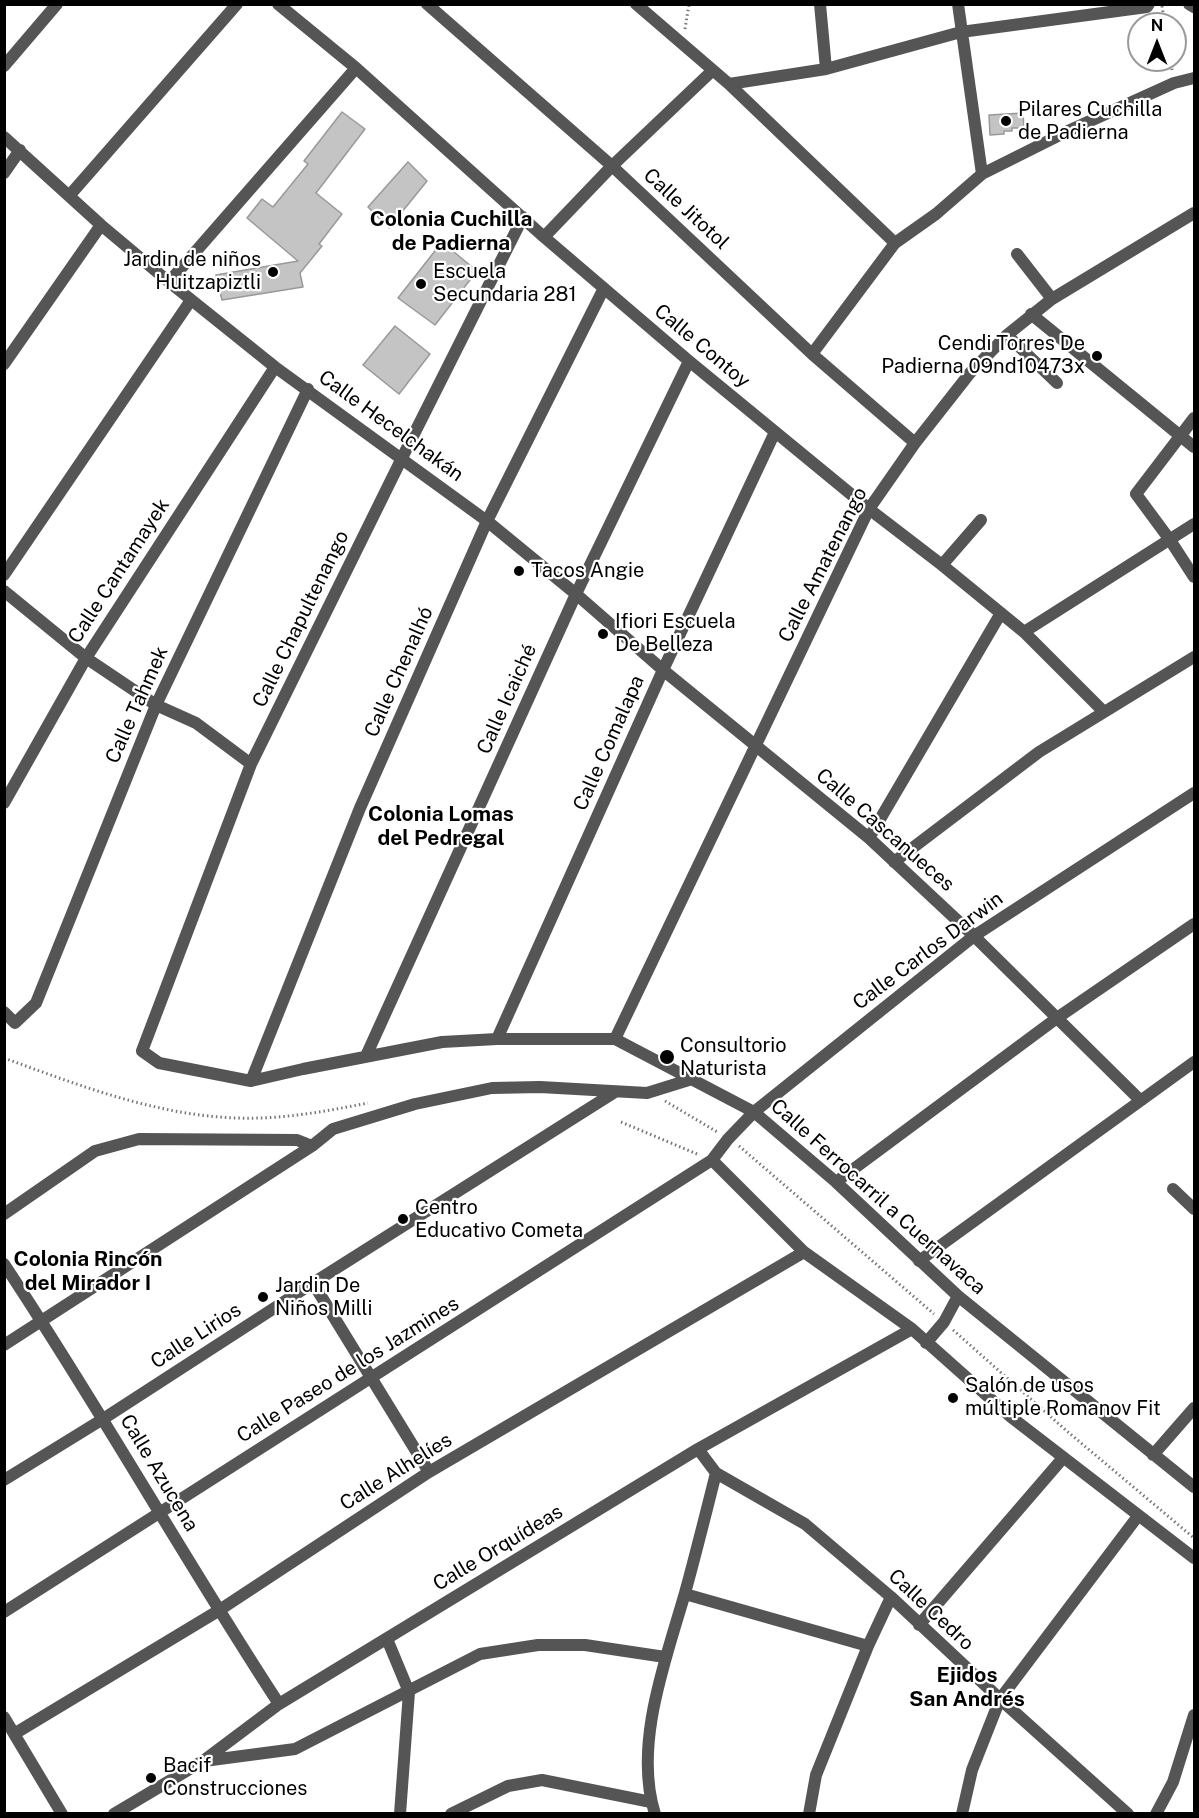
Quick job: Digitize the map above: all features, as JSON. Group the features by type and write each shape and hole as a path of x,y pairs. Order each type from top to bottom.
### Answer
{"street":[{"path":"4,66 57,4"},
{"path":"69,195 237,4"},
{"name":"Calle Contoy","path":"278,4 356,68 544,237 689,361 869,509 1024,632 1104,712"},
{"name":"Calle Jitotol","path":"428,4 612,166 812,354 915,443"},
{"path":"636,4 729,84 895,243"},
{"path":"820,4 826,69"},
{"path":"958,4 981,174"},
{"path":"729,84 826,69 961,32 1147,7 1149,4"},
{"path":"1189,4 1194,7"},
{"path":"169,282 356,68"},
{"path":"544,237 612,166 712,71"},
{"path":"812,354 895,243 936,214 981,174 1174,83 1194,78"},
{"name":"Calle Hecelchakán","path":"4,137 101,225 191,300 275,367 487,521 755,746"},
{"path":"4,173 20,150"},
{"name":"Calle Amatenango","path":"615,1039 869,509 915,443 970,373 1031,314 1194,213"},
{"name":"Calle Chapultenango","path":"142,1051 251,764 523,217"},
{"path":"4,364 101,225"},
{"path":"1017,254 1052,299"},
{"name":"Calle Chenalhó","path":"251,1082 360,807 487,521 604,288"},
{"path":"4,575 191,300"},
{"path":"1031,314 1194,447"},
{"path":"1007,335 1057,383"},
{"name":"Calle Icaiché","path":"366,1056 576,594 689,361"},
{"name":"Calle Cantamayek","path":"4,803 86,658 275,367"},
{"name":"Calle Tahmek","path":"4,1012 15,1023 36,1003 156,705 308,389"},
{"path":"1194,418 1136,494 1194,577"},
{"name":"Calle Comalapa","path":"497,1039 663,670 775,432"},
{"path":"942,565 981,520"},
{"path":"1024,632 1194,524"},
{"path":"4,591 86,658 156,705 196,723 251,764"},
{"path":"869,838 1001,613"},
{"path":"894,862 1039,752 1194,657"},
{"name":"Calle Cascanueces","path":"755,746 869,838 974,936 1140,1100"},
{"name":"Calle Carlos Darwin","path":"712,1160 728,1138 754,1112 974,936 1194,793"},
{"path":"836,1182 1056,1018 1194,924"},
{"name":"Calle Ferrocarril a Cuernavaca","path":"142,1051 159,1063 251,1082 366,1056 442,1042 497,1039 615,1039 754,1112 836,1182 958,1296 1194,1487"},
{"path":"919,1261 1194,1062"},
{"path":"4,1345 312,1146 333,1129 415,1104 492,1089 540,1087 647,1093 692,1079"},
{"name":"Calle Lirios","path":"4,1480 104,1419 313,1283 615,1092"},
{"path":"4,1214 95,1151 139,1138 297,1140 312,1146"},
{"path":"712,1160 804,1252 912,1329 1011,1417 1194,1558"},
{"name":"Calle Paseo de los Jazmines","path":"4,1612 712,1160"},
{"path":"1173,1189 1194,1209"},
{"name":"Calle Alhelíes","path":"14,1734 218,1611 429,1472 804,1252"},
{"name":"Calle Azucena","path":"4,1264 43,1321 161,1512 218,1611 279,1704"},
{"path":"313,1283 429,1472"},
{"path":"926,1343 945,1322 958,1296"},
{"name":"Calle Orquídeas","path":"114,1814 203,1761 279,1704 698,1449 912,1329"},
{"path":"1153,1455 1194,1408"},
{"name":"Calle Cedro","path":"698,1449 716,1473 805,1524 891,1597 1128,1814"},
{"path":"919,1625 1064,1458"},
{"path":"451,1814 508,1786 542,1780 653,1808 649,1762 651,1717 665,1657 685,1594 716,1473"},
{"path":"962,1814 972,1770 1000,1699 1138,1516"},
{"path":"685,1594 868,1646"},
{"path":"809,1814 816,1775 868,1646 891,1597"},
{"path":"387,1639 409,1692 400,1814"},
{"path":"203,1761 296,1749 480,1654 538,1645 585,1645 665,1657"},
{"path":"1155,1814 1173,1782 1194,1714"},
{"path":"4,1717 63,1814"}],"path":[{"path":"683,46 689,4"},
{"path":"621,1122 712,1160"}],"building":[{"path":"342,112 365,129 316,193 342,214 319,244 322,246 300,273 303,287 222,300 216,275 298,261 247,218 262,199 273,207 308,164 304,161"},
{"name":"Pilares Cuchilla de Padierna","path":"1023,113 1024,128 1012,128 1012,131 1004,131 1004,134 990,135 989,115"},
{"path":"408,162 427,181 389,228 368,207"},
{"path":"442,242 477,271 435,325 398,298"},
{"path":"395,326 430,354 399,394 363,365"}],"place":[{"name":"Pilares Cuchilla de Padierna","path":"1006,121"},
{"name":"Jardin de niños Huitzapiztli","path":"273,272"},
{"name":"Escuela Secundaria 281","path":"421,284"},
{"name":"Cendi Torres De Padierna 09nd10473x","path":"1097,356"},
{"name":"Tacos Angie","path":"519,571"},
{"name":"Ifiori Escuela De Belleza","path":"603,634"},
{"name":"Consultorio Naturista","path":"667,1057"},
{"name":"Centro Educativo Cometa","path":"403,1219"},
{"name":"Jardin De Niños Milli","path":"263,1297"},
{"name":"Salón de usos múltiple Romanov Fit","path":"953,1398"},
{"name":"Bacif Construcciones","path":"151,1778"}],"district":[{"name":"Colonia Cuchilla de Padierna","path":"451,232"},
{"name":"Colonia Lomas del Pedregal","path":"441,827"},
{"name":"Colonia Rincón del Mirador I","path":"88,1272"},
{"name":"Ejidos San Andrés","path":"967,1688"}]}
